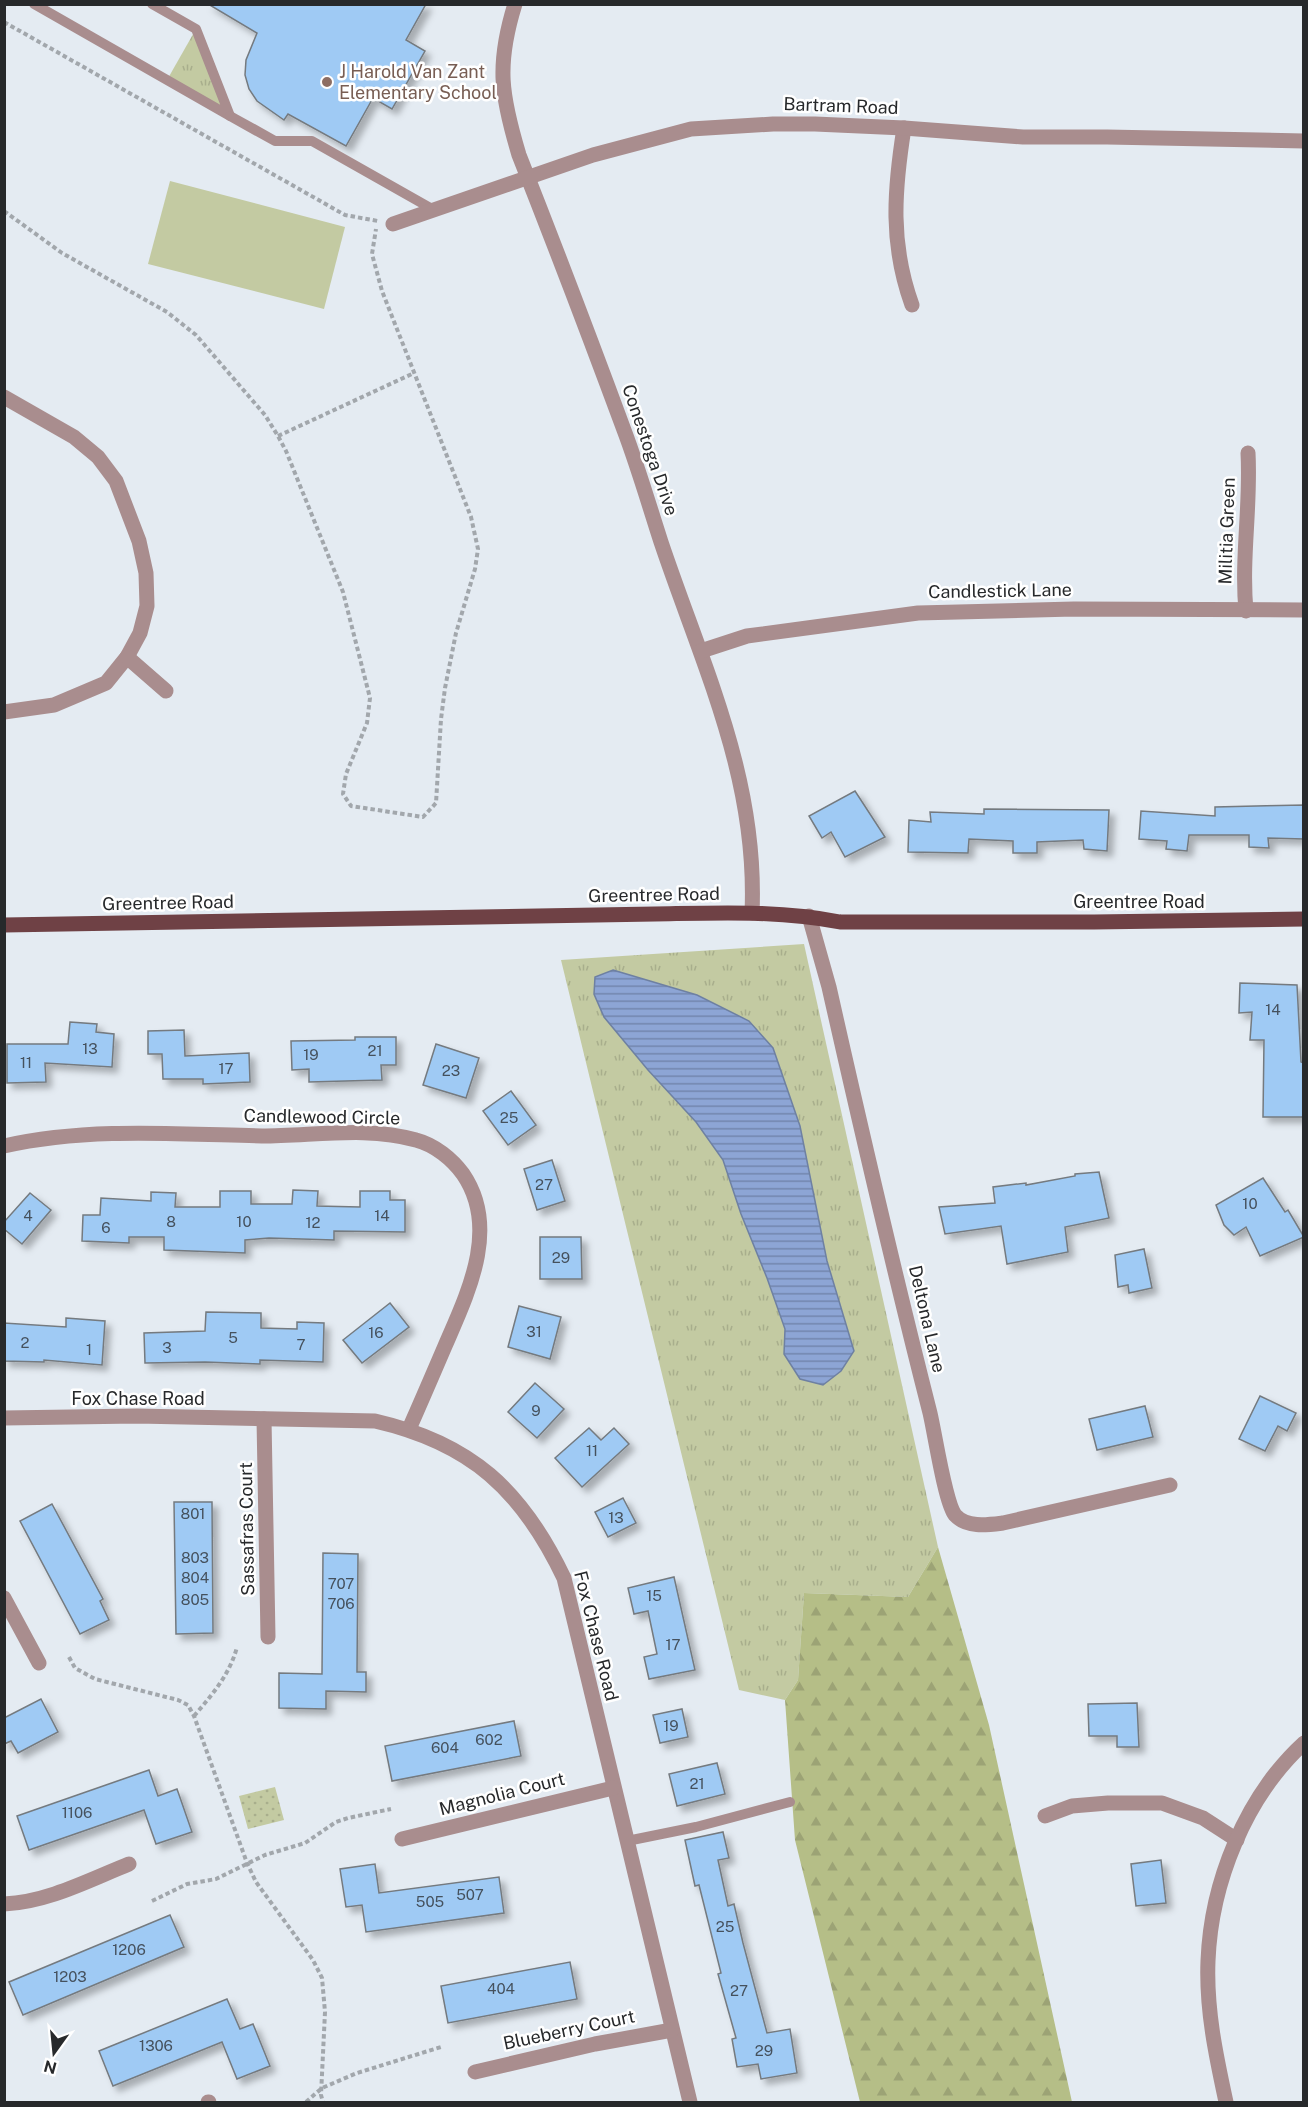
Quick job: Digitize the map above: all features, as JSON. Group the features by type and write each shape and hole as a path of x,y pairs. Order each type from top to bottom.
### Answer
{"main road":[{"name":"Greentree Road","path":"4,925 752,913 809,916 840,922 1304,919"}],"street":[{"name":"Conestoga Drive","path":"515,4 506,34 502,66 504,97 519,155 625,431 723,716 741,782 750,836 754,880 752,913"},
{"name":"Bartram Road","path":"385,223 434,210 593,155 691,129 773,124 904,128 1023,137 1304,141"},
{"path":"904,128 896,189 895,222 901,270 912,305"},
{"path":"4,397 74,437 98,457 116,481 139,541 146,573 147,606 140,633 127,657 106,683 54,705 4,712"},
{"name":"Militia Green","path":"1246,611 1243,581 1248,507 1248,453"},
{"name":"Candlestick Lane","path":"701,651 747,636 918,613 1074,609 1304,610"},
{"path":"127,657 166,691"},
{"name":"Deltona Lane","path":"809,916 829,987 948,1500 956,1515 969,1524 1003,1523 1170,1485"},
{"name":"Candlewood Circle","path":"4,1146 51,1138 109,1134 261,1136 346,1134 396,1136 418,1140 438,1150 455,1163 468,1181 476,1198 480,1219 480,1242 476,1265 460,1312 409,1429"},
{"name":"Fox Chase Road","path":"4,1419 137,1416 375,1421 409,1429 460,1453 486,1471 510,1494 531,1521 564,1578 690,2103"},
{"name":"Sassafras Court","path":"264,1419 268,1637"},
{"path":"4,1598 39,1663"},
{"path":"1226,2103 1210,2023 1208,1963 1216,1908 1237,1840 1261,1796 1278,1771 1304,1743"},
{"name":"Magnolia Court","path":"402,1839 613,1788"},
{"path":"1045,1816 1072,1806 1162,1803 1203,1818 1237,1840"},
{"path":"4,1904 50,1896 129,1864"},
{"name":"Blueberry Court","path":"476,2072 595,2044 672,2030"}],"lane":[{"path":"34,4 275,141 312,141 434,210"},
{"path":"152,4 196,29 230,116"},
{"path":"627,1841 696,1827 790,1802"}],"path":[{"path":"4,22 345,215 385,223 372,254 382,291 471,517 478,549 475,568 456,633 445,688 436,803 423,817 351,806 343,794 345,774 367,723 370,698 343,592 286,451 265,415 196,335 167,312 62,253 4,211"},
{"path":"278,436 414,373"},
{"path":"194,1716 227,1673 237,1647"},
{"path":"69,1657 75,1668 95,1679 178,1700 188,1705 256,1882 313,1960 322,1978 325,2012 323,2103"},
{"path":"152,1900 187,1884 216,1879 247,1863 305,1843 336,1822 392,1809"},
{"path":"306,2103 322,2088 357,2073 441,2047"}],"green space":[{"path":"196,29 230,116 167,80"},
{"path":"170,181 345,227 324,309 148,264"},
{"path":"804,944 938,1547 908,1597 804,1593 798,1680 785,1700 739,1690 561,960"},
{"path":"938,1547 989,1725 1072,2102 860,2102 795,1840 785,1700 798,1680 804,1593 908,1597"},
{"path":"275,1787 284,1820 248,1829 239,1796"}],"water":[{"path":"613,970 697,995 749,1021 773,1048 800,1126 827,1261 854,1351 841,1371 823,1385 800,1379 784,1354 785,1329 723,1160 696,1122 648,1070 604,1017 594,994 595,977"}],"building":[{"name":"J Harold Van Zant Elementary School","path":"208,4 426,4 406,40 425,51 392,109 373,98 346,146 288,114 284,120 257,101 249,89 245,75 246,60 257,33"},
{"path":"855,791 885,837 845,857 831,832 822,838 809,816"},
{"path":"1304,805 1304,839 1268,838 1269,848 1249,847 1249,835 1189,835 1187,851 1166,849 1167,841 1139,839 1141,811 1215,816 1215,807"},
{"path":"984,809 1109,810 1107,851 1084,849 1083,840 1037,842 1037,853 1013,853 1013,841 969,839 968,853 908,852 909,820 931,822 930,812 984,814"},
{"path":"1240,983 1297,985 1301,1062 1304,1063 1304,1117 1263,1117 1264,1040 1250,1040 1252,1012 1239,1013"},
{"path":"70,1022 97,1024 96,1032 114,1034 112,1067 45,1063 46,1082 7,1083 7,1044 68,1044"},
{"path":"184,1030 185,1056 249,1053 250,1082 203,1084 203,1079 163,1079 162,1054 148,1054 148,1031"},
{"path":"355,1037 396,1037 396,1065 381,1065 382,1080 309,1082 309,1069 292,1070 291,1041 355,1040"},
{"path":"436,1044 479,1058 466,1098 423,1085"},
{"path":"511,1091 536,1125 508,1145 483,1111"},
{"path":"552,1160 565,1201 537,1210 524,1169"},
{"path":"1099,1172 1109,1218 1065,1227 1068,1252 1007,1264 1001,1226 945,1234 939,1207 995,1203 993,1187 1026,1183 1026,1185 1075,1176 1075,1174"},
{"path":"1263,1178 1285,1212 1288,1210 1304,1237 1260,1256 1246,1227 1234,1235 1224,1225 1216,1205"},
{"path":"293,1190 318,1191 317,1206 360,1207 360,1191 390,1191 390,1200 405,1200 405,1232 334,1231 334,1240 269,1238 245,1240 245,1253 164,1250 164,1237 129,1237 129,1243 82,1241 83,1215 100,1215 101,1198 151,1201 151,1192 176,1193 175,1207 220,1207 220,1191 251,1191 251,1204 292,1204"},
{"path":"30,1193 51,1210 22,1244 4,1229 4,1222"},
{"path":"540,1237 581,1237 582,1279 540,1279"},
{"path":"1144,1249 1152,1288 1129,1293 1128,1285 1118,1287 1115,1255"},
{"path":"390,1303 409,1327 362,1363 343,1340"},
{"path":"519,1306 561,1317 550,1359 508,1347"},
{"path":"206,1312 261,1313 261,1328 297,1329 297,1322 324,1323 323,1362 260,1360 260,1364 145,1363 144,1333 205,1331"},
{"path":"66,1318 105,1321 102,1365 44,1360 44,1362 4,1361 4,1323 66,1327"},
{"path":"535,1383 564,1409 537,1438 508,1412"},
{"path":"1260,1396 1296,1413 1287,1431 1278,1426 1265,1451 1239,1439"},
{"path":"1145,1406 1153,1437 1097,1450 1089,1419"},
{"path":"589,1428 601,1440 614,1428 629,1444 582,1487 555,1458"},
{"path":"623,1498 636,1523 608,1537 595,1512"},
{"path":"174,1502 212,1502 213,1633 176,1634"},
{"path":"52,1504 103,1599 100,1601 109,1620 80,1634 20,1521"},
{"path":"323,1553 358,1554 357,1672 366,1672 366,1692 326,1691 326,1709 279,1708 279,1673 322,1674"},
{"path":"674,1577 695,1670 649,1679 644,1657 657,1654 648,1611 634,1614 628,1588"},
{"path":"41,1699 58,1732 18,1753 11,1741 4,1744 4,1718"},
{"path":"1137,1703 1139,1747 1117,1747 1117,1736 1089,1736 1088,1704"},
{"path":"682,1709 688,1737 660,1743 653,1715"},
{"path":"514,1721 521,1756 392,1781 385,1746"},
{"path":"717,1763 725,1794 677,1806 669,1774"},
{"path":"149,1770 158,1796 177,1789 192,1832 156,1844 144,1810 29,1850 17,1816"},
{"path":"723,1832 729,1858 718,1860 728,1906 734,1904 767,2033 790,2029 797,2073 761,2079 758,2064 737,2067 732,2039 736,2038 718,1974 721,1973 699,1885 695,1886 685,1840"},
{"path":"1161,1860 1166,1903 1136,1906 1131,1864"},
{"path":"375,1864 379,1893 499,1877 504,1913 366,1932 362,1905 346,1907 340,1869"},
{"path":"170,1915 184,1947 23,2015 9,1982"},
{"path":"570,1962 577,1999 448,2023 441,1986"},
{"path":"227,1999 240,2029 253,2024 270,2066 237,2079 222,2042 113,2086 99,2051"}],"place":[{"name":"J Harold Van Zant Elementary School","path":"327,82"}]}
